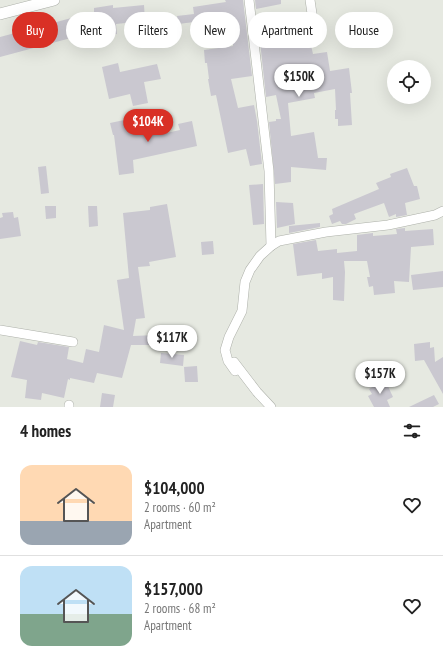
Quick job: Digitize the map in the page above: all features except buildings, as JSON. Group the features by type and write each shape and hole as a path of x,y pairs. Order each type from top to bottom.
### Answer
{"street":[{"path":"0,14 32,2 54,0"},
{"path":"249,0 269,171 271,246"},
{"path":"310,0 312,12"},
{"path":"235,371 228,361 225,350 229,337 242,311 245,282 250,270 260,256 271,246 278,241 334,231 388,225 436,215 443,211"},
{"path":"0,330 73,342"},
{"path":"225,350 257,392 271,407"}]}
